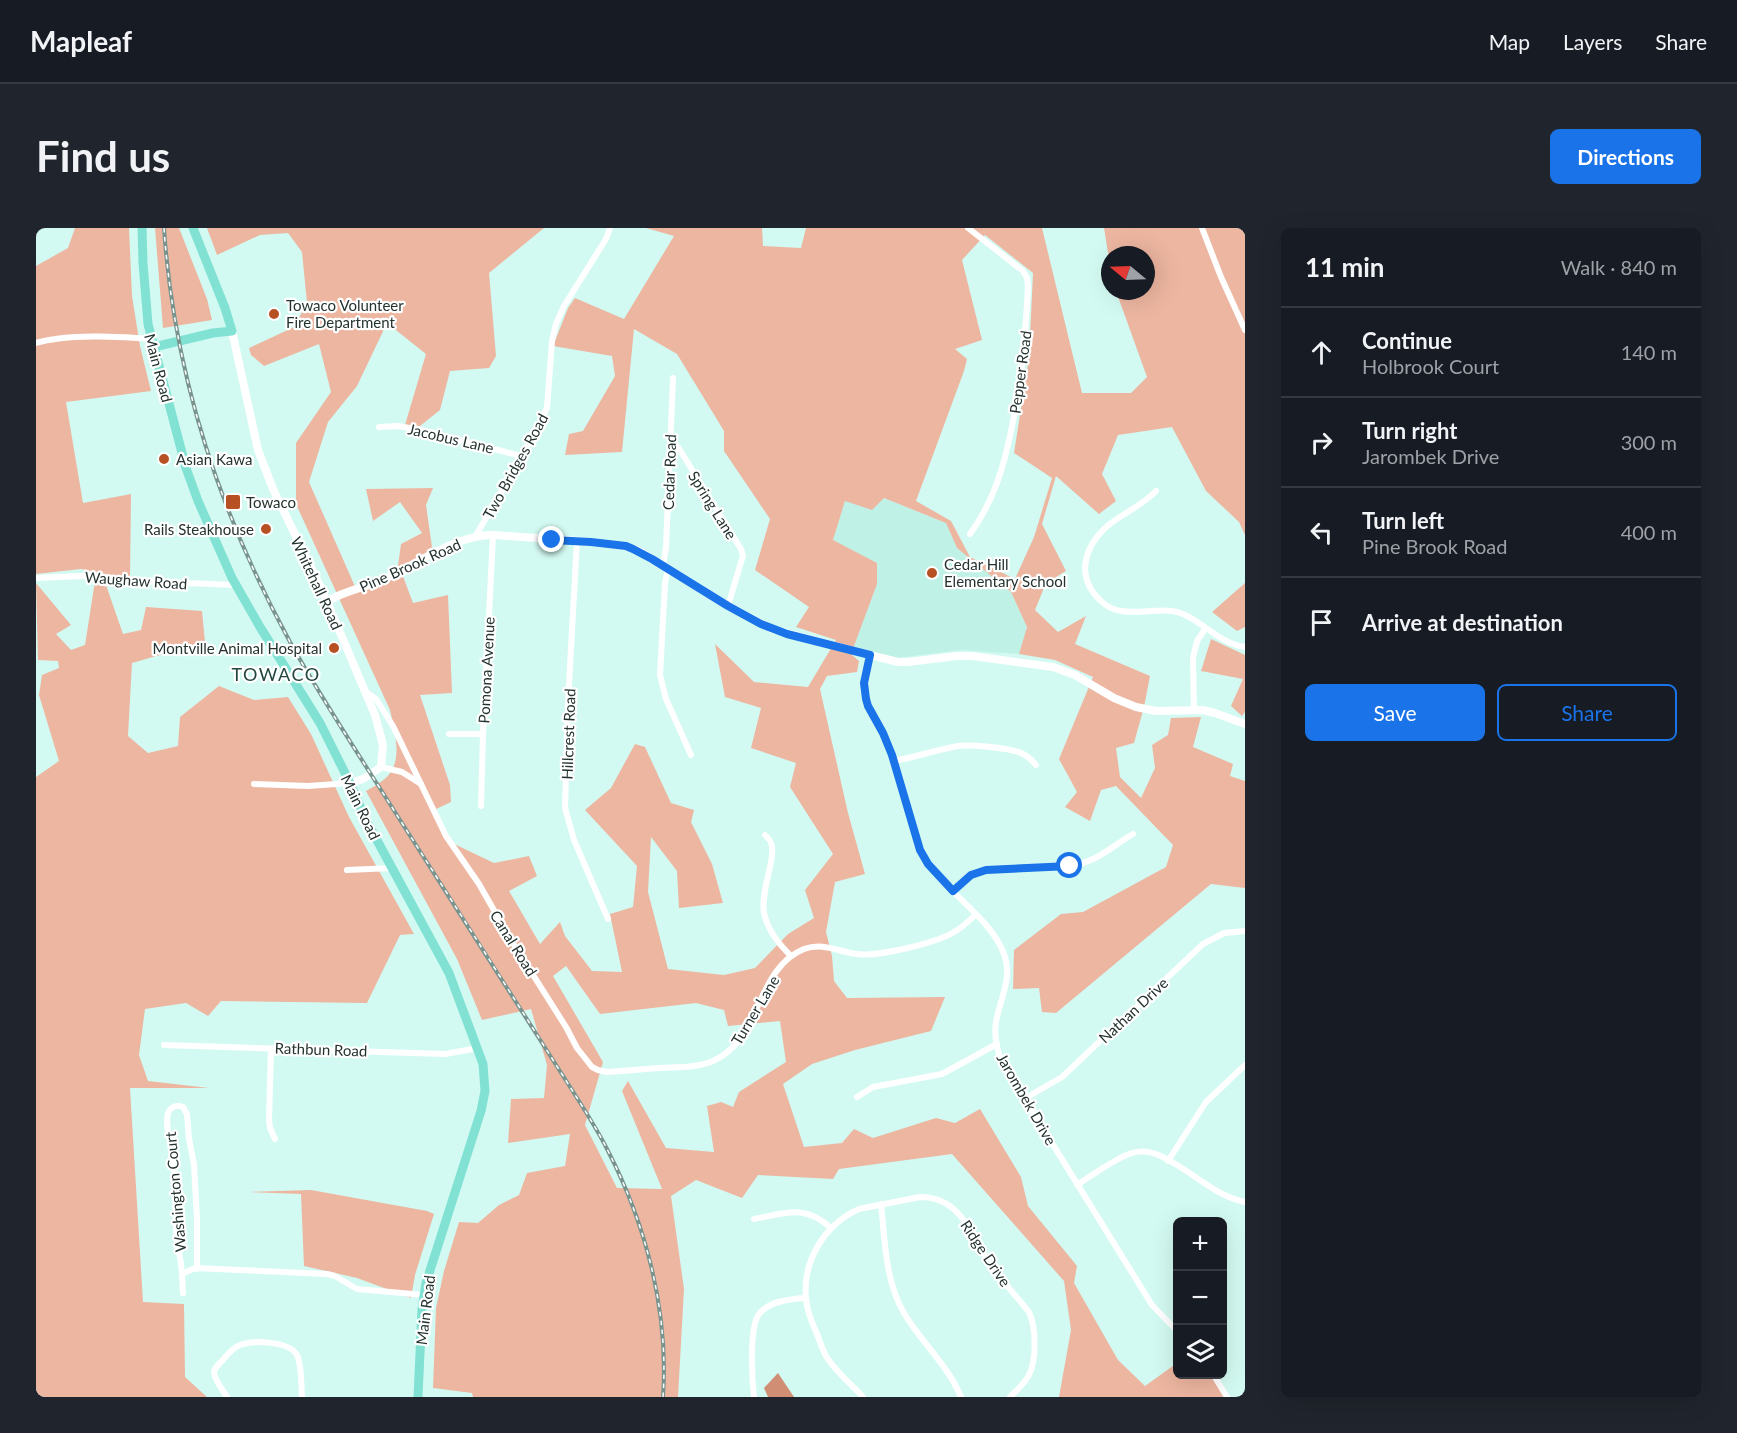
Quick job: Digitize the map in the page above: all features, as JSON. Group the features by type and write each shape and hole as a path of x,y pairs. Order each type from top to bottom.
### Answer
{"main road":[{"name":"Main Road","path":"142,228 148,324 193,490 236,585 320,723 366,820 449,973 485,1072 485,1091 474,1133 429,1271 424,1295 418,1397"},
{"name":"Whitehall Road","path":"193,228 232,331"},
{"path":"153,343 232,331"}],"street":[{"name":"Two Bridges Road","path":"475,537 547,408 553,336 558,316 603,244 610,228"},
{"name":"Pepper Road","path":"968,228 1023,271 1028,286 1024,357 1009,445 991,500 970,534"},
{"path":"1202,228 1245,330"},
{"name":"Whitehall Road","path":"232,331 258,450 273,489 328,601 366,692 380,729 383,745 381,767"},
{"path":"36,343 68,338 131,338 153,343"},
{"name":"Cedar Road","path":"673,378 660,675 666,699 691,755"},
{"name":"Jacobus Lane","path":"379,427 398,426 421,430 521,456"},
{"name":"Spring Lane","path":"670,445 678,447 741,549 743,556 728,606"},
{"path":"1156,491 1148,500 1105,529 1088,551 1084,574 1093,593 1105,605 1120,612 1173,611 1189,617 1227,641 1245,647"},
{"name":"Pine Brook Road","path":"328,601 337,595 391,576 451,545 475,537 493,535 626,546 641,552 728,606 761,624 780,631 870,655 908,662 972,656 1053,667 1075,675 1114,698 1136,707 1156,711 1215,712 1245,724"},
{"name":"Pomona Avenue","path":"481,806 493,535"},
{"name":"Hillcrest Road","path":"577,541 565,808 568,825 608,919"},
{"name":"Waughaw Road","path":"36,578 81,576 236,585"},
{"path":"1194,710 1193,658 1197,641 1205,629"},
{"name":"Jarombek Drive","path":"870,655 864,683 866,699 894,761 920,850 928,864 999,943 1006,961 1007,977 996,1024 997,1044 1002,1062 1152,1305 1173,1327"},
{"name":"Canal Road","path":"366,692 376,699 393,726 446,836 479,884 577,1048 598,1071 627,1070"},
{"path":"449,734 483,734"},
{"path":"894,761 957,746 973,745 1016,751 1027,756 1036,765"},
{"path":"254,784 308,786 350,783 363,779 381,767 402,771 422,784"},
{"path":"953,891 971,875 986,870 1082,864 1096,859 1133,834"},
{"path":"765,835 771,842 773,851 764,889 764,913 772,935 791,956 808,948 824,946 858,954 877,954 947,936 961,928 975,915"},
{"path":"347,870 392,868"},
{"name":"Nathan Drive","path":"1024,1099 1062,1077 1203,944 1224,933 1245,931"},
{"name":"Turner Lane","path":"627,1070 701,1065 723,1056 740,1040 773,978 791,956"},
{"path":"857,1097 873,1087 942,1074 997,1044"},
{"name":"Rathbun Road","path":"164,1045 445,1054 478,1048"},
{"path":"271,1048 269,1120 275,1139"},
{"path":"1168,1161 1206,1102 1245,1065"},
{"name":"Washington Court","path":"183,1293 183,1274 176,1230 175,1176 168,1124 168,1114 176,1106 183,1107 187,1114 189,1139 193,1153 197,1269"},
{"path":"1077,1185 1130,1154 1149,1152 1157,1154 1225,1195 1245,1202"},
{"name":"Ridge Drive","path":"863,1397 825,1355 809,1315 806,1298 812,1258 831,1228 852,1212 880,1204 928,1197 940,1200 953,1208 964,1220 992,1268 1029,1312 1034,1331 1031,1369 1026,1379 1010,1397"},
{"path":"880,1204 890,1275 898,1302 910,1322 951,1376 961,1397"},
{"path":"754,1219 803,1212 818,1218 831,1228"},
{"name":"Washington Court","path":"183,1274 197,1269 327,1274 357,1289 424,1295"},
{"path":"754,1397 752,1372 756,1318 776,1303 806,1298"},
{"path":"226,1397 214,1375 216,1367 231,1350 238,1346 255,1343 279,1344 293,1350 299,1361 302,1397"},
{"path":"1216,1379 1227,1397"}],"shaded area":[{"path":"75,228 129,228 132,296 140,346 151,391 66,402 83,503 131,494 130,579 81,569 36,574 36,266 68,248"},
{"path":"155,228 179,228 207,299 212,320 163,328"},
{"path":"207,228 544,228 489,273 496,356 489,368 450,371 440,410 420,426 405,425 426,354 387,323 357,386 328,422 309,482 357,591 397,573 401,544 422,533 400,502 373,521 366,489 433,488 426,505 433,554 401,571 413,603 448,595 452,693 420,695 450,785 451,802 434,810 450,842 494,863 529,856 537,876 509,891 540,944 560,922 565,936 592,971 622,972 610,914 633,907 637,866 585,810 611,788 635,744 645,747 671,803 694,810 691,822 712,864 723,903 679,908 677,871 651,837 648,892 668,969 724,975 755,968 788,934 814,918 805,890 833,854 790,787 796,763 751,748 761,708 725,697 715,644 754,682 808,687 836,640 796,627 809,607 755,570 770,519 724,451 724,431 677,354 634,329 622,452 565,455 569,434 583,431 615,376 612,356 553,346 568,308 575,298 624,319 674,236 646,228 762,228 763,246 801,248 806,228 1042,228 1082,393 1131,393 1147,377 1119,300 1155,300 1155,246 1107,246 1104,228 1245,228 1245,535 1239,522 1206,491 1172,427 1118,435 1102,474 1116,501 1099,514 1056,476 1042,524 1066,571 1046,583 1035,610 1058,632 1086,616 1075,644 1150,676 1134,743 1116,748 1120,777 1141,798 1155,768 1152,745 1168,735 1171,718 1201,717 1193,747 1233,764 1230,776 1245,781 1245,888 1211,884 1056,1013 1042,1012 1039,988 1013,989 1014,950 1061,914 1083,912 1166,867 1173,845 1116,786 1101,790 1090,821 1065,807 1077,792 1059,759 1093,677 1055,660 1019,654 1027,627 1011,592 957,548 946,523 884,498 872,510 845,501 833,540 877,563 877,584 851,654 859,661 857,672 827,676 820,689 848,813 865,874 835,882 826,932 832,956 834,981 847,998 945,997 931,1031 855,1050 812,1064 783,1084 804,1147 842,1143 854,1129 873,1138 936,1118 955,1123 980,1109 1021,1177 1028,1206 1077,1266 1074,1283 1118,1360 1145,1386 1173,1366 1173,1379 1214,1379 1226,1397 1059,1397 1071,1330 1064,1281 952,1154 839,1169 833,1179 758,1175 742,1198 696,1180 671,1196 684,1289 678,1397 473,1397 472,1393 433,1388 436,1308 444,1271 459,1222 478,1223 499,1205 519,1195 527,1173 565,1166 570,1134 508,1143 511,1099 544,1098 547,1065 531,1009 482,1020 457,959 366,791 382,781 394,766 396,748 390,710 296,504 296,443 331,392 319,344 264,366 251,355 249,348 294,327 307,303 302,252 288,233 260,235 217,255","holes":["985,235 1033,273 1029,357 1014,453 1052,478 1034,537 1015,579 970,557 951,521 916,501 964,371 967,359 955,349 982,340 962,260","566,966 600,1014 696,1003 724,1010 728,1026 780,1021 786,1062 739,1092 733,1107 721,1102 707,1106 714,1152 666,1148 628,1081 622,1091 662,1189 617,1188 585,1125 603,1062 553,976"]},
{"name":"Cedar Hill Elementary School","path":"884,498 946,523 957,548 1011,592 1027,627 1019,654 960,650 897,658 853,647 877,584 833,540 845,501"},
{"path":"95,581 106,585 123,634 141,630 146,607 202,611 205,642 132,663 128,736 148,753 178,746 180,717 219,686 254,700 288,697 311,734 349,817 414,934 400,935 367,1003 221,1001 208,1016 186,1003 145,1009 139,1055 148,1081 209,1088 130,1088 143,1302 184,1304 185,1377 207,1397 36,1397 36,777 59,761 39,695 42,675 59,668 58,661 38,660 36,583 71,625 56,634 71,650 85,645"},
{"path":"1245,583 1245,627 1237,631 1212,612"},
{"path":"1211,639 1245,655 1245,712 1242,716 1231,706 1243,679 1201,671"},
{"path":"311,1190 434,1214 415,1275 411,1298 357,1278 304,1266 301,1194 249,1192"},
{"path":"778,1373 794,1397 768,1397 764,1388"}],"railway":[{"path":"164,228 169,283 190,390 204,442 242,544 290,642 316,687 581,1104 607,1149 633,1207 652,1269 662,1333 663,1397"}],"place":[{"name":"Towaco Volunteer Fire Department","path":"274,314"},
{"name":"Asian Kawa","path":"164,459"},
{"name":"Towaco","path":"233,502"},
{"name":"Rails Steakhouse","path":"266,529"},
{"name":"Cedar Hill Elementary School","path":"932,573"},
{"name":"Montville Animal Hospital","path":"334,648"}],"district":[{"name":"TOWACO","path":"276,674"}],"route":[{"path":"552,540 626,546 772,629 870,655 864,683 868,706 892,755 923,857 953,891 971,875 986,870 1070,866"}]}
